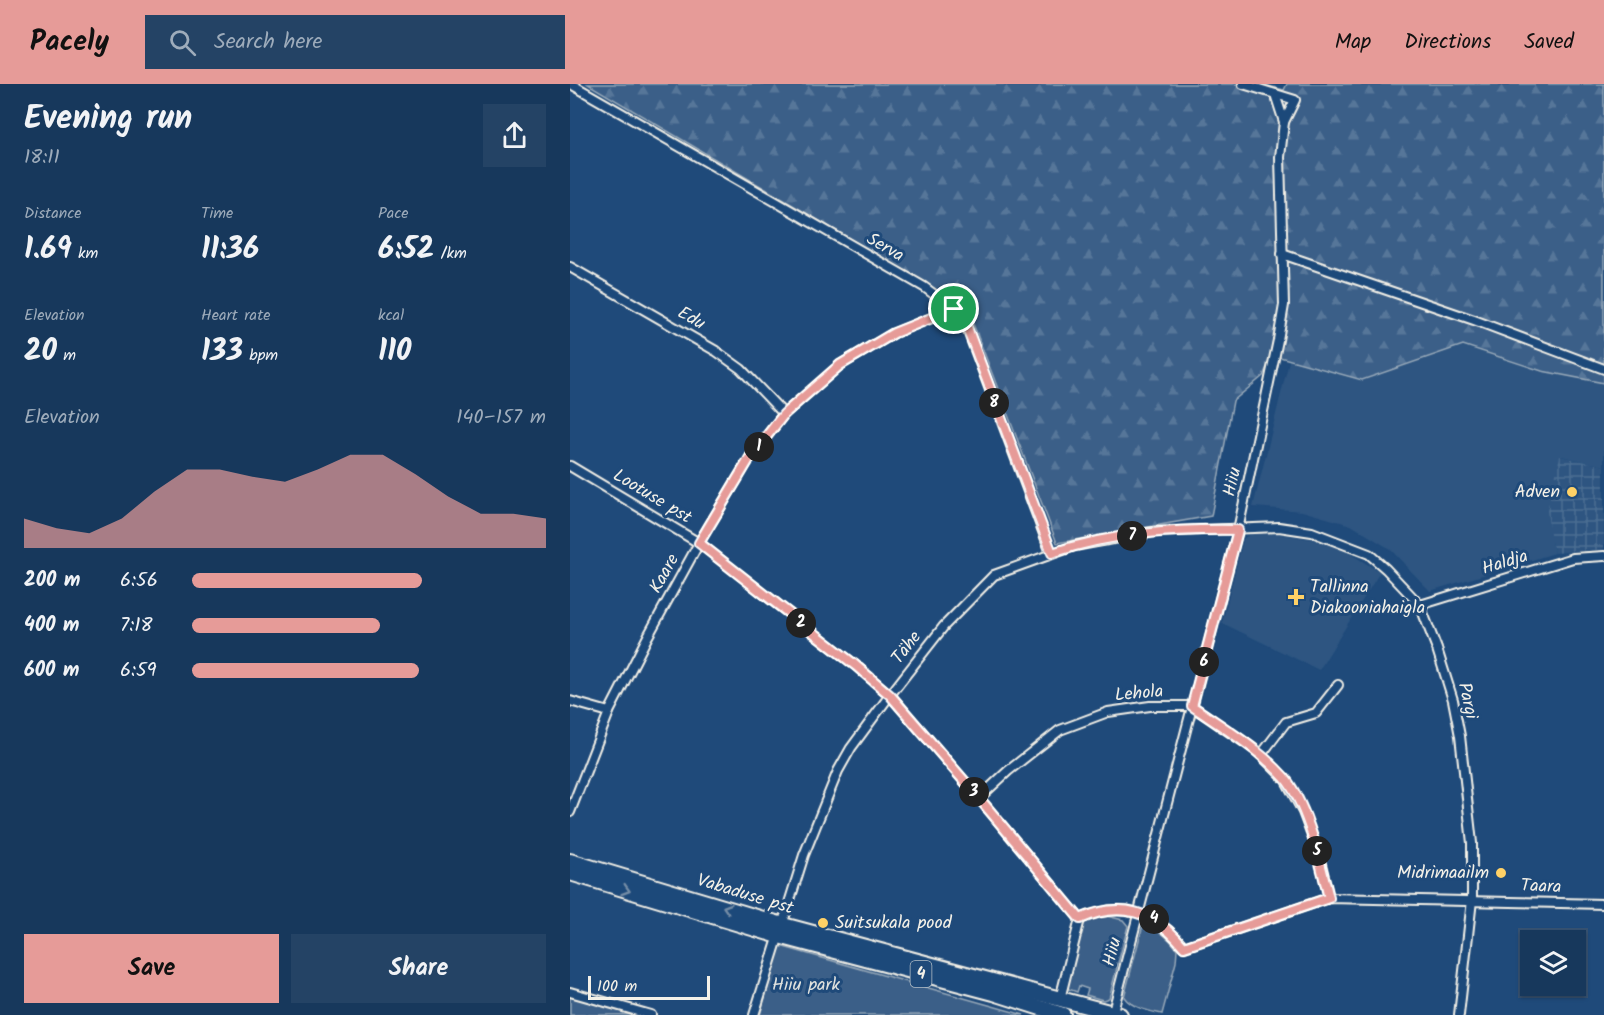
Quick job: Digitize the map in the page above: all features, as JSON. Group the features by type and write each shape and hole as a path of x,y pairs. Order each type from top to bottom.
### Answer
{"highway":[{"name":"Vabaduse pst","path":"570,861 781,930 1063,1015"},
{"name":"Vabaduse pst","path":"570,873 781,930 1115,1014"}],"street":[{"name":"Serva","path":"571,84 924,287 954,309 965,322 1052,553"},
{"name":"Hiiu","path":"1115,1014 1138,913 1238,530 1284,305 1280,157 1284,122 1295,100 1243,84"},
{"name":"Hiiu","path":"1275,94 1284,122"},
{"path":"1282,254 1474,320 1604,369"},
{"name":"Edu","path":"570,267 716,351 741,369 784,414"},
{"name":"Kaare","path":"570,812 609,712 699,543 751,456 784,414 840,365 894,333 954,309"},
{"name":"Lootuse pst","path":"570,466 699,543 890,695 1080,919"},
{"name":"Pargi","path":"1238,530 1279,527 1312,532 1370,554 1420,605 1449,685 1460,736 1472,843 1472,900 1459,1015"},
{"name":"Tähe","path":"754,1015 804,855 833,780 851,748 944,626 994,576 1052,553 1074,546 1153,532 1202,529 1238,530"},
{"name":"Haldja","path":"1420,605 1573,558 1603,558"},
{"path":"1261,755 1286,722 1316,713 1338,685"},
{"path":"570,701 609,712"},
{"name":"Lehola","path":"979,798 1008,771 1060,730 1107,712 1150,706 1192,706"},
{"path":"1192,706 1261,755 1285,779 1304,812 1318,852 1329,898"},
{"name":"Taara","path":"1138,913 1159,922 1173,933 1184,947 1329,898 1604,904"},
{"path":"1060,999 1080,919 1109,910 1138,913"},
{"path":"570,992 651,1015"}],"shaded area":[{"path":"1312,268 1604,374 1604,466 1561,456 1551,542 1555,553 1430,591 1390,549 1351,525 1302,511 1253,507"},
{"path":"1560,456 1604,466 1604,549 1555,553 1551,542 1547,511"},
{"name":"Tallinna Diakooniahaigla","path":"1256,530 1311,539 1344,550 1380,572 1319,670 1222,623 1243,539"}],"green space":[{"path":"588,84 1261,84 1284,90 1287,84 1604,84 1604,383 1542,371 1463,345 1362,380 1280,357 1270,360 1263,376 1233,401 1211,516 1057,543 967,308"},
{"path":"1103,915 1123,920 1128,926 1109,998 1103,1000 1086,995 1088,989 1079,986 1077,992 1066,988 1084,923"},
{"path":"1143,925 1162,934 1177,949 1176,962 1162,1014 1136,1006 1124,997"},
{"name":"Hiiu park","path":"780,946 1024,1015 760,1015"},
{"path":"570,992 653,1015 570,1015"}],"place":[{"name":"Adven","path":"1572,492"},
{"name":"Tallinna Diakooniahaigla","path":"1296,597"},
{"name":"Midrimaailm","path":"1501,873"},
{"name":"Suitsukala pood","path":"823,923"}],"route":[{"path":"954,309 965,322 1052,553 1074,546 1153,532 1202,529 1238,530 1192,706 1257,751 1285,779 1304,812 1318,852 1329,898 1184,947 1173,933 1159,922 1138,913 1109,910 1080,919 890,695 699,543 751,456 784,414 840,365 894,333 954,309"}]}
